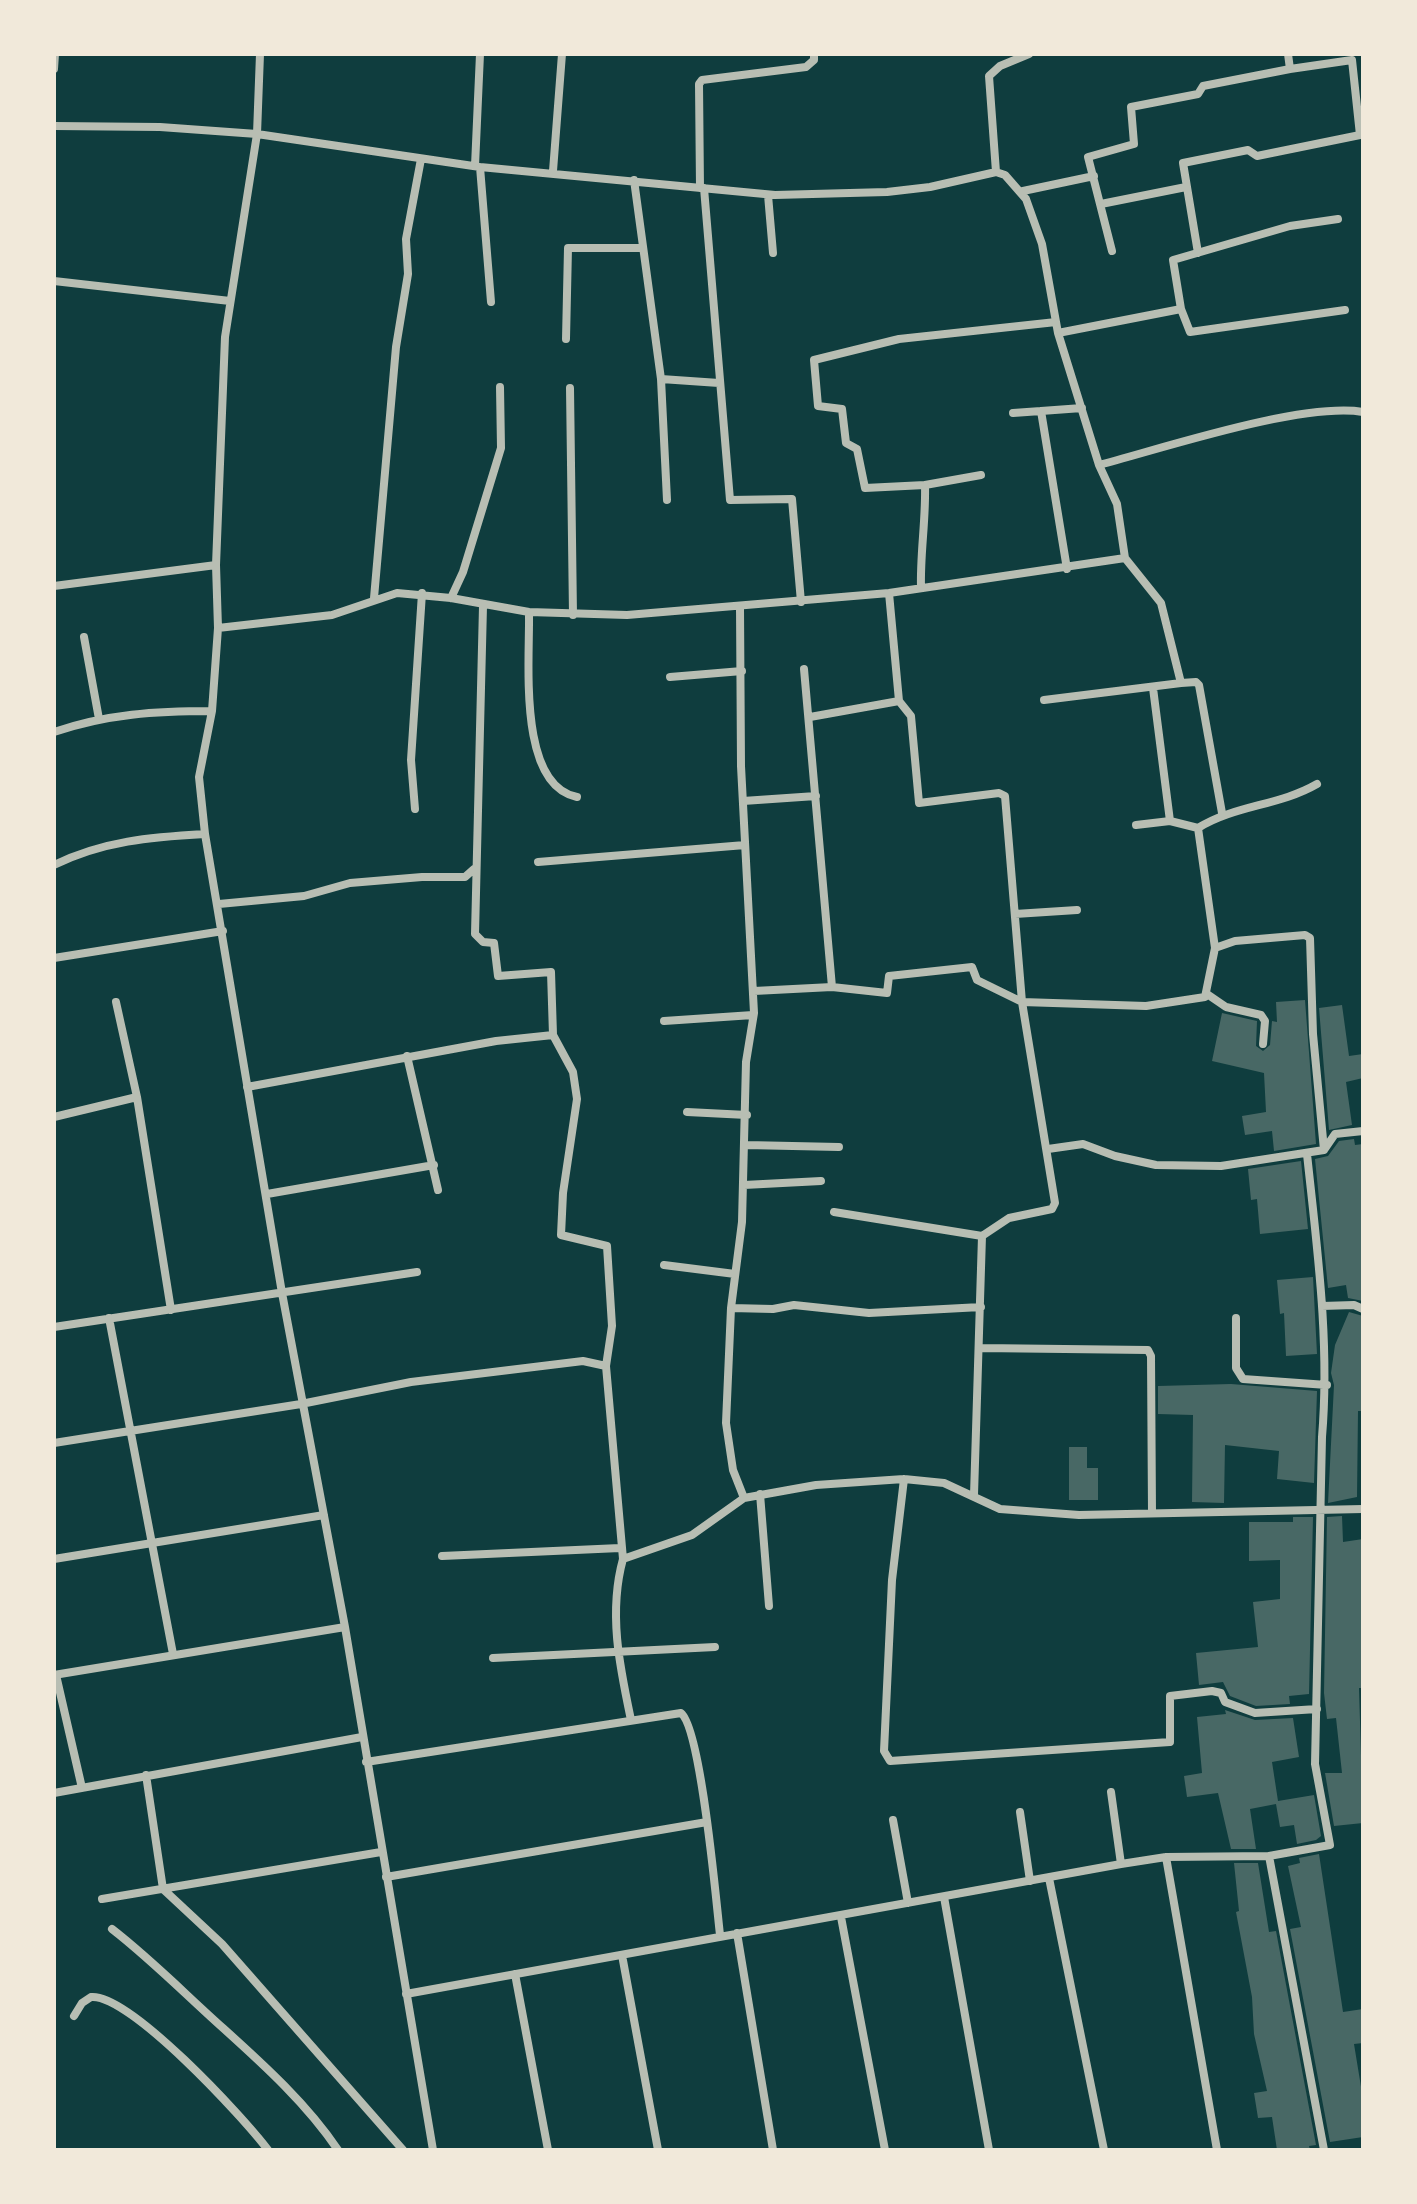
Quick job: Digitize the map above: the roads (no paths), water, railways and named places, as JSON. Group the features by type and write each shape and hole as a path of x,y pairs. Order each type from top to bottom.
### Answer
{"street":[{"path":"54,69 55,54"},
{"path":"260,54 257,134 230,301 216,565 218,628 212,711 200,762 205,834 301,1404 345,1627 433,2150"},
{"path":"480,54 478,166 491,302"},
{"path":"553,171 562,54"},
{"path":"801,602 792,499 730,500 702,188 699,84 702,80 802,68 810,65 814,54"},
{"path":"996,172 989,76 1000,66 1029,54"},
{"path":"1288,54 1290,69"},
{"path":"1112,251 1089,155 1134,143 1130,111 1134,104 1198,94 1206,85 1352,60 1359,97 1360,133 1356,139 1257,156 1248,150 1186,162 1182,166 1198,253"},
{"path":"54,126 160,127 257,134 478,166 553,171 768,195 887,192 930,187 996,172 1005,175 1023,191 1042,244 1058,333 1099,465 1117,504 1125,558 1161,603 1181,683"},
{"path":"374,598 396,347 408,274 406,239 421,159"},
{"path":"1023,191 1094,176"},
{"path":"634,180 661,379 667,500"},
{"path":"1101,204 1186,187"},
{"path":"768,195 773,253"},
{"path":"1338,219 1290,226 1174,258 1181,309 1191,332 1345,310"},
{"path":"566,339 568,248 642,248"},
{"path":"54,281 230,301"},
{"path":"1058,333 1181,309"},
{"path":"981,475 925,485 865,488 857,449 846,443 842,409 818,406 814,360 899,339 1056,322"},
{"path":"661,379 719,383"},
{"path":"451,598 463,572 501,448 500,387"},
{"path":"570,388 573,615"},
{"path":"1013,413 1082,408"},
{"path":"1099,465 1259,424 1344,409 1363,412"},
{"path":"1041,411 1067,569"},
{"path":"921,588 920,548 926,519 925,485"},
{"path":"218,628 332,615 374,598 397,593 422,593 483,606 573,615 740,607 889,593 1125,558"},
{"path":"54,586 216,565"},
{"path":"415,809 411,760 422,593"},
{"path":"834,1212 982,1236 1009,1218 1054,1206 1048,1149 1022,1002 1004,795 920,804 911,716 899,701 889,593"},
{"path":"483,606 475,934 483,942 494,943 498,976 551,972 553,1035 573,1072 577,1099 563,1193 561,1235 607,1246 612,1326 606,1366 623,1559 618,1577 616,1651 631,1720"},
{"path":"740,607 743,801 754,991 746,1062 744,1185 731,1308 726,1423 733,1470 744,1498"},
{"path":"529,612 533,735 540,762 556,787 577,797"},
{"path":"84,637 99,719"},
{"path":"804,669 832,987"},
{"path":"670,677 742,671"},
{"path":"1044,700 1196,682 1222,813"},
{"path":"1153,688 1170,821"},
{"path":"810,717 899,701"},
{"path":"54,732 99,719 145,711 212,711"},
{"path":"1136,825 1170,821 1198,828 1222,813 1299,795 1317,784"},
{"path":"743,801 816,796"},
{"path":"754,991 832,987 854,992 887,993 889,976 972,967 977,980 1022,1002 1146,1006 1200,999 1207,994 1215,948 1198,828"},
{"path":"54,865 83,850 127,839 205,834"},
{"path":"538,862 745,845"},
{"path":"219,904 304,896 350,883 465,877 475,869"},
{"path":"1015,914 1077,910"},
{"path":"54,958 223,931"},
{"path":"1215,948 1267,938 1305,935 1310,938 1313,1034 1324,1150"},
{"path":"1207,994 1226,1007 1261,1015 1265,1021 1263,1044"},
{"path":"116,1002 137,1097 171,1310"},
{"path":"664,1021 753,1015"},
{"path":"247,1087 407,1056 553,1035"},
{"path":"407,1056 438,1190"},
{"path":"54,1117 137,1097"},
{"path":"687,1112 747,1115"},
{"path":"1048,1149 1083,1144 1123,1159 1156,1165 1221,1166 1324,1150 1335,1134 1363,1131"},
{"path":"746,1145 839,1147"},
{"path":"406,1994 1121,1864 1166,1857 1269,1856 1330,1845 1315,1764 1327,1385 1307,1154"},
{"path":"267,1194 434,1165"},
{"path":"744,1185 821,1181"},
{"path":"974,1495 981,1348 982,1236"},
{"path":"664,1265 735,1274"},
{"path":"54,1327 417,1272"},
{"path":"731,1308 773,1309 794,1305 869,1313 981,1307"},
{"path":"1322,1306 1354,1305 1363,1309"},
{"path":"109,1318 173,1654"},
{"path":"1236,1318 1236,1368 1243,1379 1327,1385"},
{"path":"981,1348 1148,1350 1151,1356 1152,1513"},
{"path":"54,1443 301,1404 426,1380 583,1361 606,1366"},
{"path":"623,1559 692,1535 744,1498 816,1485 904,1479 944,1483 1000,1509 1016,1511 1152,1513 1363,1509"},
{"path":"904,1479 892,1580 884,1751 890,1761 1170,1742 1170,1696 1212,1691 1221,1693 1225,1702 1255,1713 1317,1709"},
{"path":"760,1494 769,1606"},
{"path":"54,1559 324,1515"},
{"path":"442,1556 620,1548"},
{"path":"82,1788 55,1675 345,1627"},
{"path":"493,1658 715,1647"},
{"path":"366,1762 669,1712 686,1717 707,1822 720,1935"},
{"path":"54,1793 362,1737"},
{"path":"146,1775 145,1788 163,1889 222,1944 403,2150"},
{"path":"1111,1792 1121,1864"},
{"path":"1020,1812 1030,1881"},
{"path":"893,1820 908,1903"},
{"path":"386,1877 707,1822"},
{"path":"102,1899 381,1852"},
{"path":"1269,1856 1324,2150"},
{"path":"1166,1857 1217,2150"},
{"path":"1049,1878 1104,2150"},
{"path":"944,1897 989,2150"},
{"path":"841,1917 885,2150"},
{"path":"112,1929 174,1980 250,2052 291,2093 338,2150"},
{"path":"737,1933 773,2150"},
{"path":"622,1955 658,2150"},
{"path":"515,1974 548,2150"},
{"path":"74,2016 82,2003 91,1997 117,2004 219,2092 268,2150"}]}
